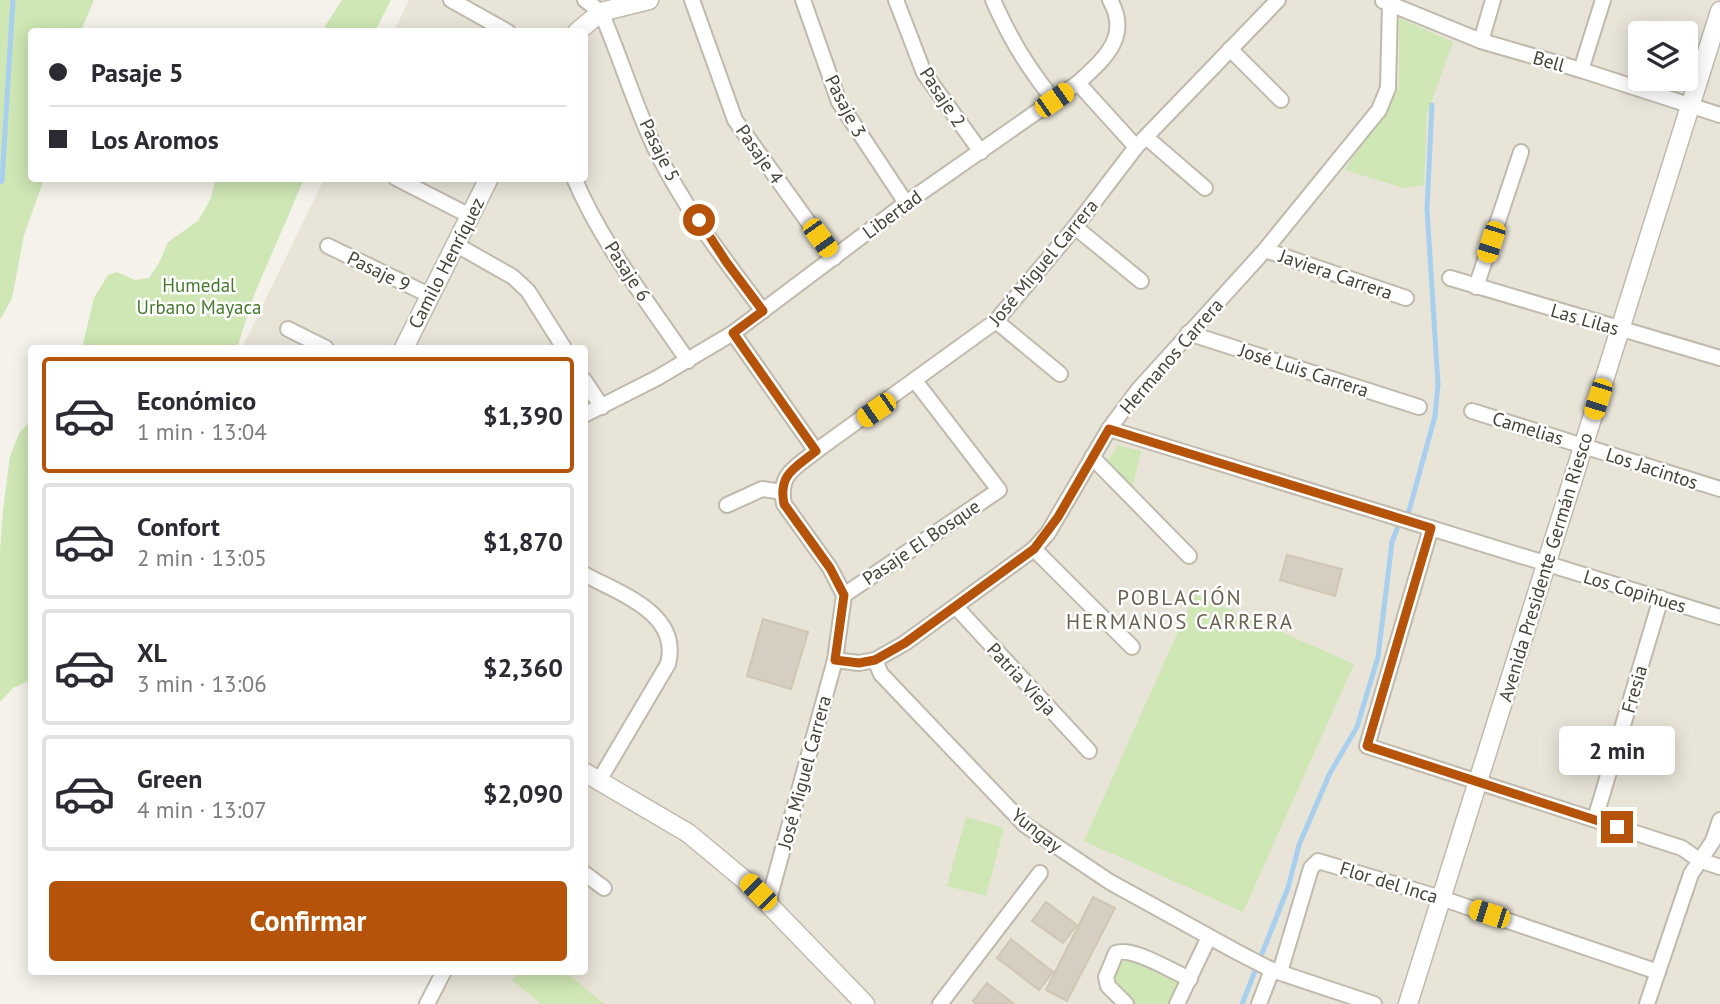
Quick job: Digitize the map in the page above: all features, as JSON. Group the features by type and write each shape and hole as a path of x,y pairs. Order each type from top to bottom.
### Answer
{"street":[{"path":"451,0 501,28"},
{"path":"585,0 604,6 649,0"},
{"name":"Pasaje 4","path":"692,0 735,120 834,258"},
{"name":"Pasaje 3","path":"803,0 839,102 906,203"},
{"name":"Pasaje 2","path":"896,0 924,73 981,152"},
{"path":"993,0 1010,38 1035,78 1054,100"},
{"name":"Libertad","path":"588,413 688,361 733,333 906,203 1079,83 1104,60 1114,46 1117,12 1110,0"},
{"name":"José Miguel Carrera","path":"782,492 783,481 816,451 916,382 996,321 1075,227 1141,142 1279,0"},
{"path":"1481,41 1493,0"},
{"path":"1581,70 1603,0"},
{"name":"Bell","path":"1386,2 1481,41 1720,115"},
{"name":"Hermanos Carrera","path":"835,660 859,663 875,660 905,643 1034,549 1060,514 1109,429 1159,365 1265,250 1379,110 1388,88 1386,2"},
{"path":"581,28 604,6"},
{"name":"Pasaje 5","path":"604,6 654,146 684,199 763,311"},
{"name":"Avenida Presidente Germán Riesco","path":"1408,1004 1720,11"},
{"path":"1230,49 1280,100"},
{"path":"1079,83 1141,142 1205,188"},
{"path":"1476,287 1521,152"},
{"path":"404,182 470,216"},
{"name":"Camilo Henríquez","path":"405,345 487,182"},
{"name":"Pasaje 6","path":"575,182 616,254 688,361"},
{"path":"1075,227 1141,281"},
{"path":"455,244 513,277 528,291 562,345"},
{"name":"Pasaje 9","path":"328,246 429,295"},
{"name":"Javiera Carrera","path":"1265,250 1406,298"},
{"name":"Las Lilas","path":"1450,278 1720,358"},
{"path":"996,321 1060,374"},
{"path":"288,329 320,345"},
{"path":"733,333 816,451"},
{"name":"José Luis Carrera","path":"1188,333 1419,407"},
{"name":"Pasaje El Bosque","path":"844,595 999,490 916,382"},
{"path":"588,386 602,407"},
{"name":"Camelias","path":"1472,411 1583,446"},
{"name":"Los Copihues","path":"1109,429 1720,617"},
{"name":"Los Jacintos","path":"1583,446 1720,489"},
{"path":"1091,457 1189,556"},
{"path":"727,505 762,489 782,492 784,504 830,568 844,595"},
{"path":"1431,528 1367,746 1682,848 1699,860 1720,867"},
{"path":"1034,549 1132,647"},
{"path":"588,576 640,604 660,620 672,644 668,664 592,775 688,833 747,881 865,1004"},
{"name":"José Miguel Carrera","path":"768,903 835,660 844,595"},
{"name":"Fresia","path":"1595,819 1661,598"},
{"name":"Patria Vieja","path":"956,607 1089,751"},
{"name":"Yungay","path":"875,660 881,674 1025,825 1110,881 1276,971"},
{"path":"1647,1004 1690,874 1713,841 1720,820"},
{"name":"Flor del Inca","path":"1276,971 1311,868 1318,861 1441,898 1658,972"},
{"path":"940,1004 1040,873"},
{"path":"588,876 604,888"},
{"path":"1177,1004 1209,937"},
{"path":"1126,1004 1108,986 1106,977 1116,953 1120,951 1132,953 1190,979"},
{"path":"1259,1004 1276,971 1374,1004"},
{"path":"429,1003 442,975"}],"shaded area":[{"path":"409,0 1720,0 1720,1004 432,1004 448,975 588,975 588,345 243,345 323,182 588,182 588,28 395,28"}],"green space":[{"path":"0,0 94,0 82,28 28,28 28,182 43,182 24,235 12,298 0,320"},
{"path":"342,0 391,0 377,28 324,28"},
{"path":"1399,18 1453,42 1427,114 1424,185 1403,188 1345,170 1399,86"},
{"name":"Humedal Urbano Mayaca","path":"215,182 303,182 254,295 238,345 83,345 94,298 108,275 117,272 135,280 149,278 168,242 198,221 211,198"},
{"path":"28,423 28,681 13,688 0,702 0,551 10,456 20,432"},
{"path":"1118,445 1141,451 1132,489 1106,464"},
{"path":"1195,594 1354,664 1243,912 1084,841"},
{"path":"966,817 1004,828 986,896 947,886"},
{"path":"1122,956 1180,980 1168,1004 1134,1004 1110,979"},
{"path":"516,975 569,975 604,1004 541,1004 512,980"}],"building":[{"path":"1287,555 1342,569 1335,596 1280,580"},
{"path":"763,619 808,632 791,689 747,676"},
{"path":"1093,897 1115,908 1067,1001 1046,990"},
{"path":"1046,902 1077,925 1063,943 1032,921"},
{"path":"1011,939 1053,972 1039,990 997,958"},
{"path":"987,983 1014,1004 976,1004 973,1001"}],"waterway":[{"path":"0,182 13,0"},
{"path":"1409,511 1435,416 1438,384 1427,209 1432,105"},
{"path":"1242,1004 1288,888 1299,845 1330,773 1357,727 1378,657 1392,542 1397,529"}],"district":[{"name":"POBLACIÓN HERMANOS CARRERA","path":"1180,609"}],"route":[{"path":"699,220 763,311 733,333 816,451 783,481 782,492 784,504 830,568 844,595 835,660 859,663 875,660 905,643 1034,549 1048,533 1109,429 1431,528 1367,746 1617,827"}]}
